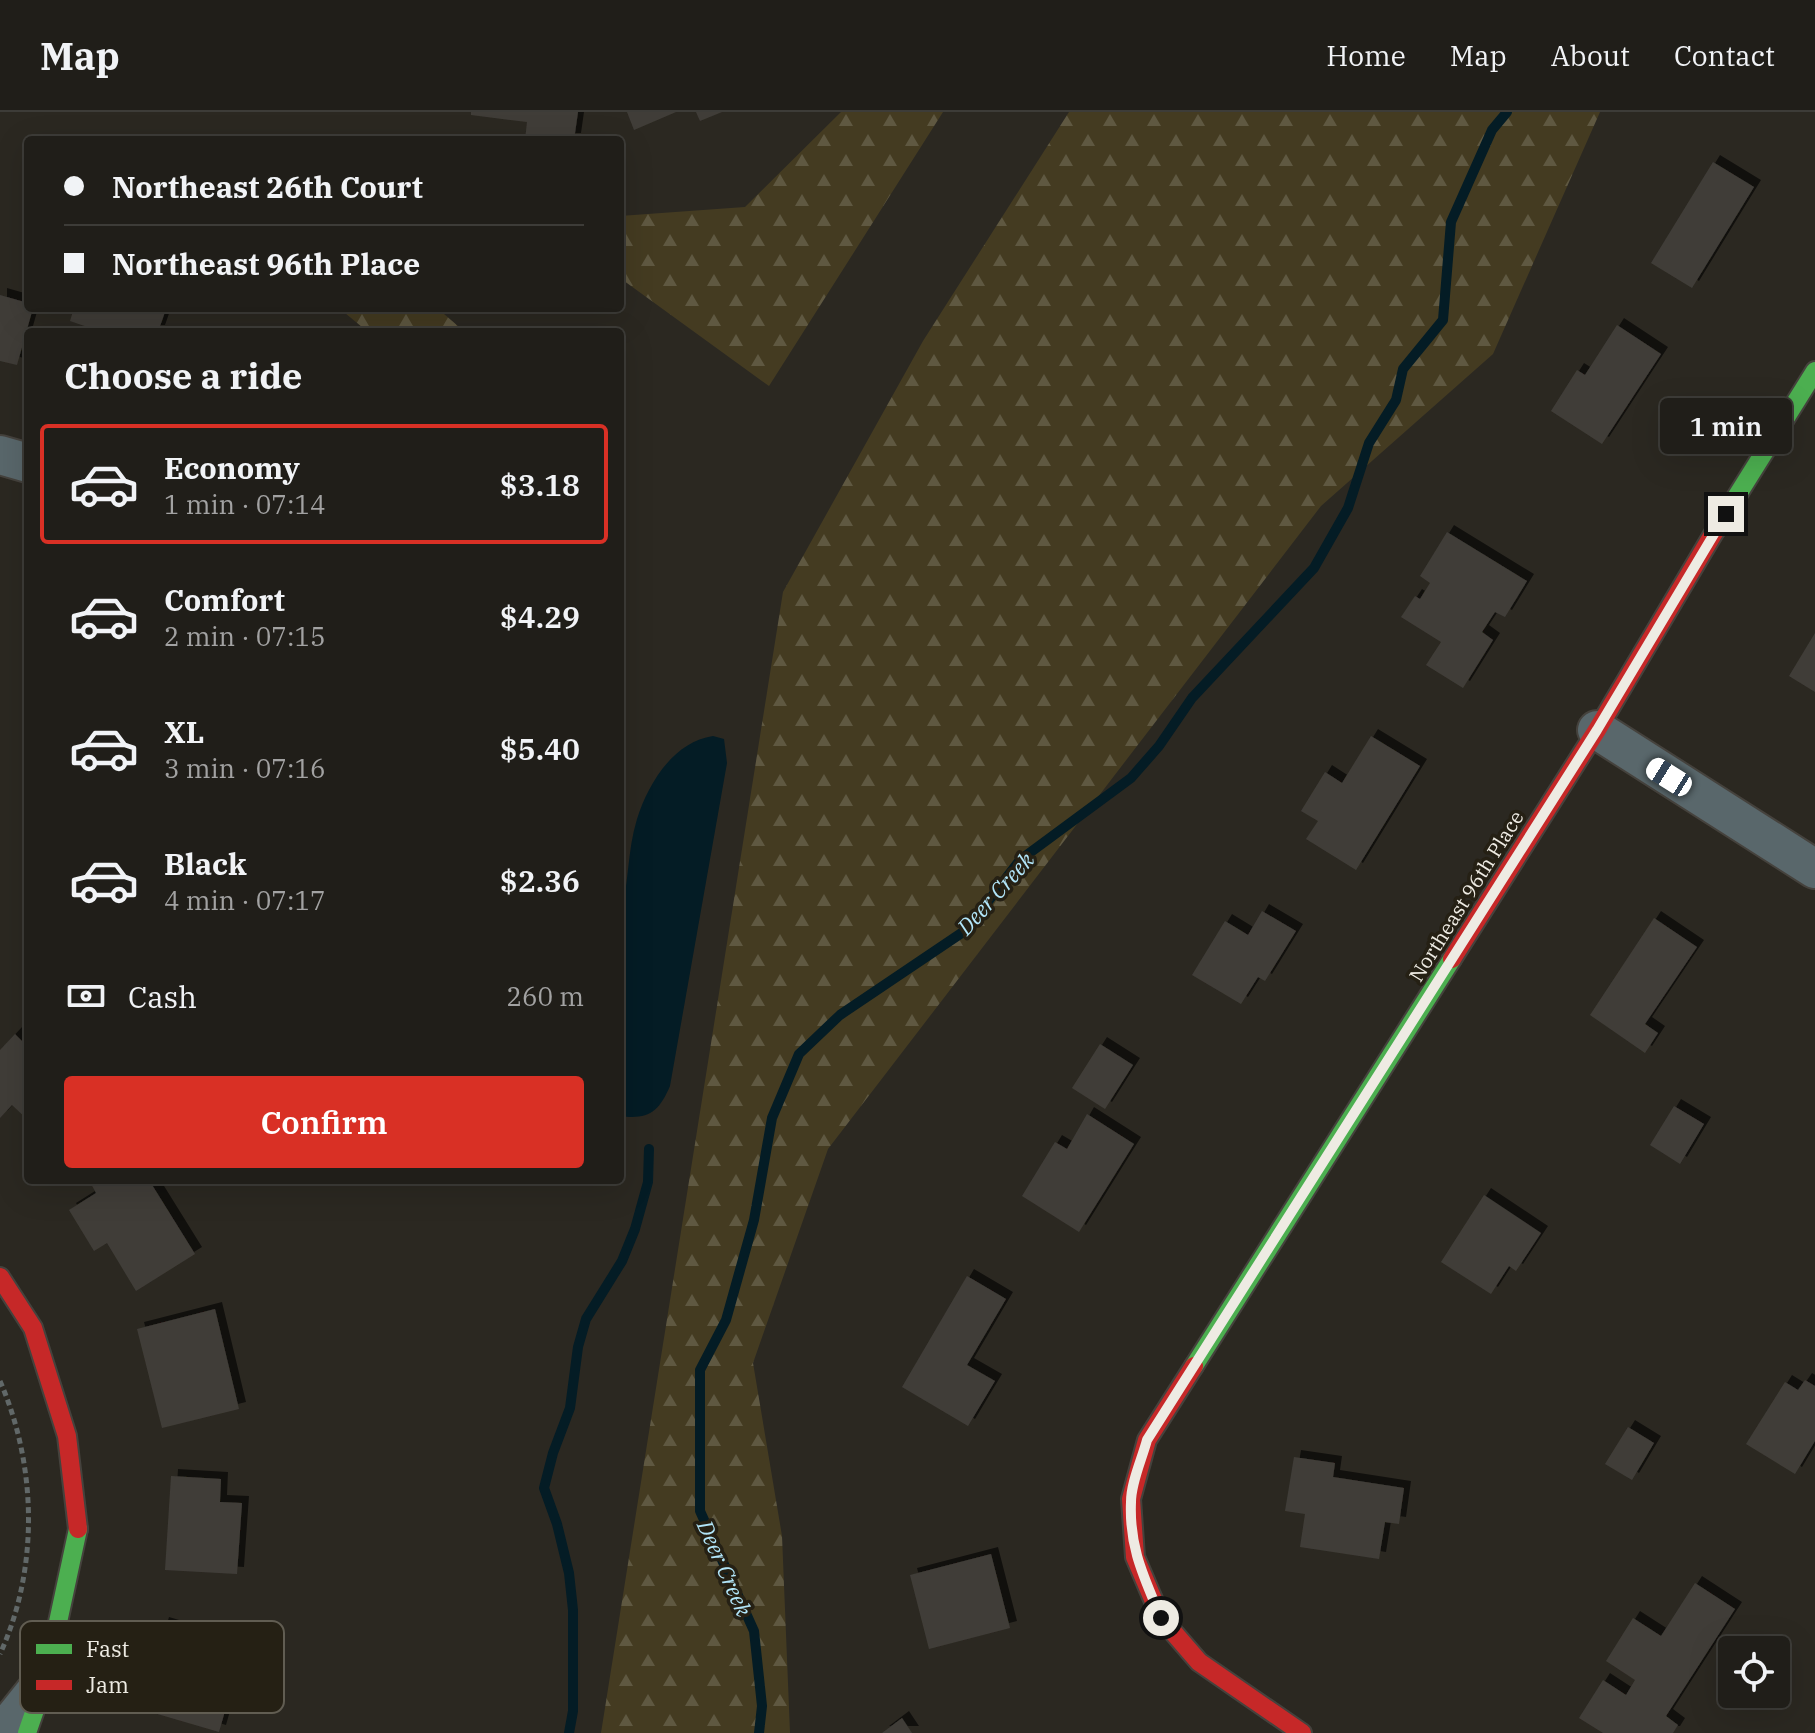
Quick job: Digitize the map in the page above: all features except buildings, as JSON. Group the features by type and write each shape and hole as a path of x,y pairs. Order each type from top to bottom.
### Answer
{"street":[{"name":"Northeast 96th Place","path":"1302,1733 1199,1662 1161,1618 1135,1557 1131,1499 1147,1440 1597,730 1696,561 1815,371"},
{"path":"0,455 24,462"},
{"path":"1597,730 1815,869"},
{"path":"0,1277 33,1328 67,1436 78,1527 58,1621"},
{"path":"2,1733 20,1710"},
{"path":"27,1733 34,1713"}],"path":[{"path":"0,1381 18,1435 27,1490 29,1533 24,1583 0,1654"}],"green space":[{"path":"841,112 943,112 769,386 624,281 624,216 745,207"},
{"path":"1069,112 1600,112 1493,354 1321,506 828,1149 753,1363 782,1536 790,1733 601,1733 783,592 923,341"},
{"path":"344,312 442,312 460,328 363,328"}],"water":[{"path":"713,736 724,739 727,763 670,1086 657,1108 651,1112 638,1117 624,1116 624,899 634,831 655,779 674,756 699,740"}],"waterway":[{"name":"Deer Creek","path":"759,1733 762,1706 754,1631 700,1511 700,1370 726,1320 754,1220 772,1118 799,1054 840,1015 966,930 1020,860 1131,778 1159,746 1192,698 1314,568 1348,508 1369,443 1396,400 1403,369 1443,320 1451,222 1492,130 1507,112"},
{"path":"569,1733 573,1711 573,1610 569,1573 544,1488 570,1408 578,1347 586,1319 622,1261 635,1229 648,1182 649,1149"}],"traffic: fast":[{"path":"1715,531 1815,371"},
{"path":"1194,1366 1452,959"},
{"path":"58,1621 78,1529"},
{"path":"27,1733 34,1713"}],"traffic: jam":[{"path":"1452,959 1597,730 1715,531"},
{"path":"0,1277 33,1328 67,1436 78,1529"},
{"path":"1194,1366 1147,1440 1131,1499 1135,1557 1161,1618 1199,1662 1302,1733"}],"route":[{"path":"1161,1618 1135,1557 1131,1499 1147,1440 1597,730 1726,514"}]}
